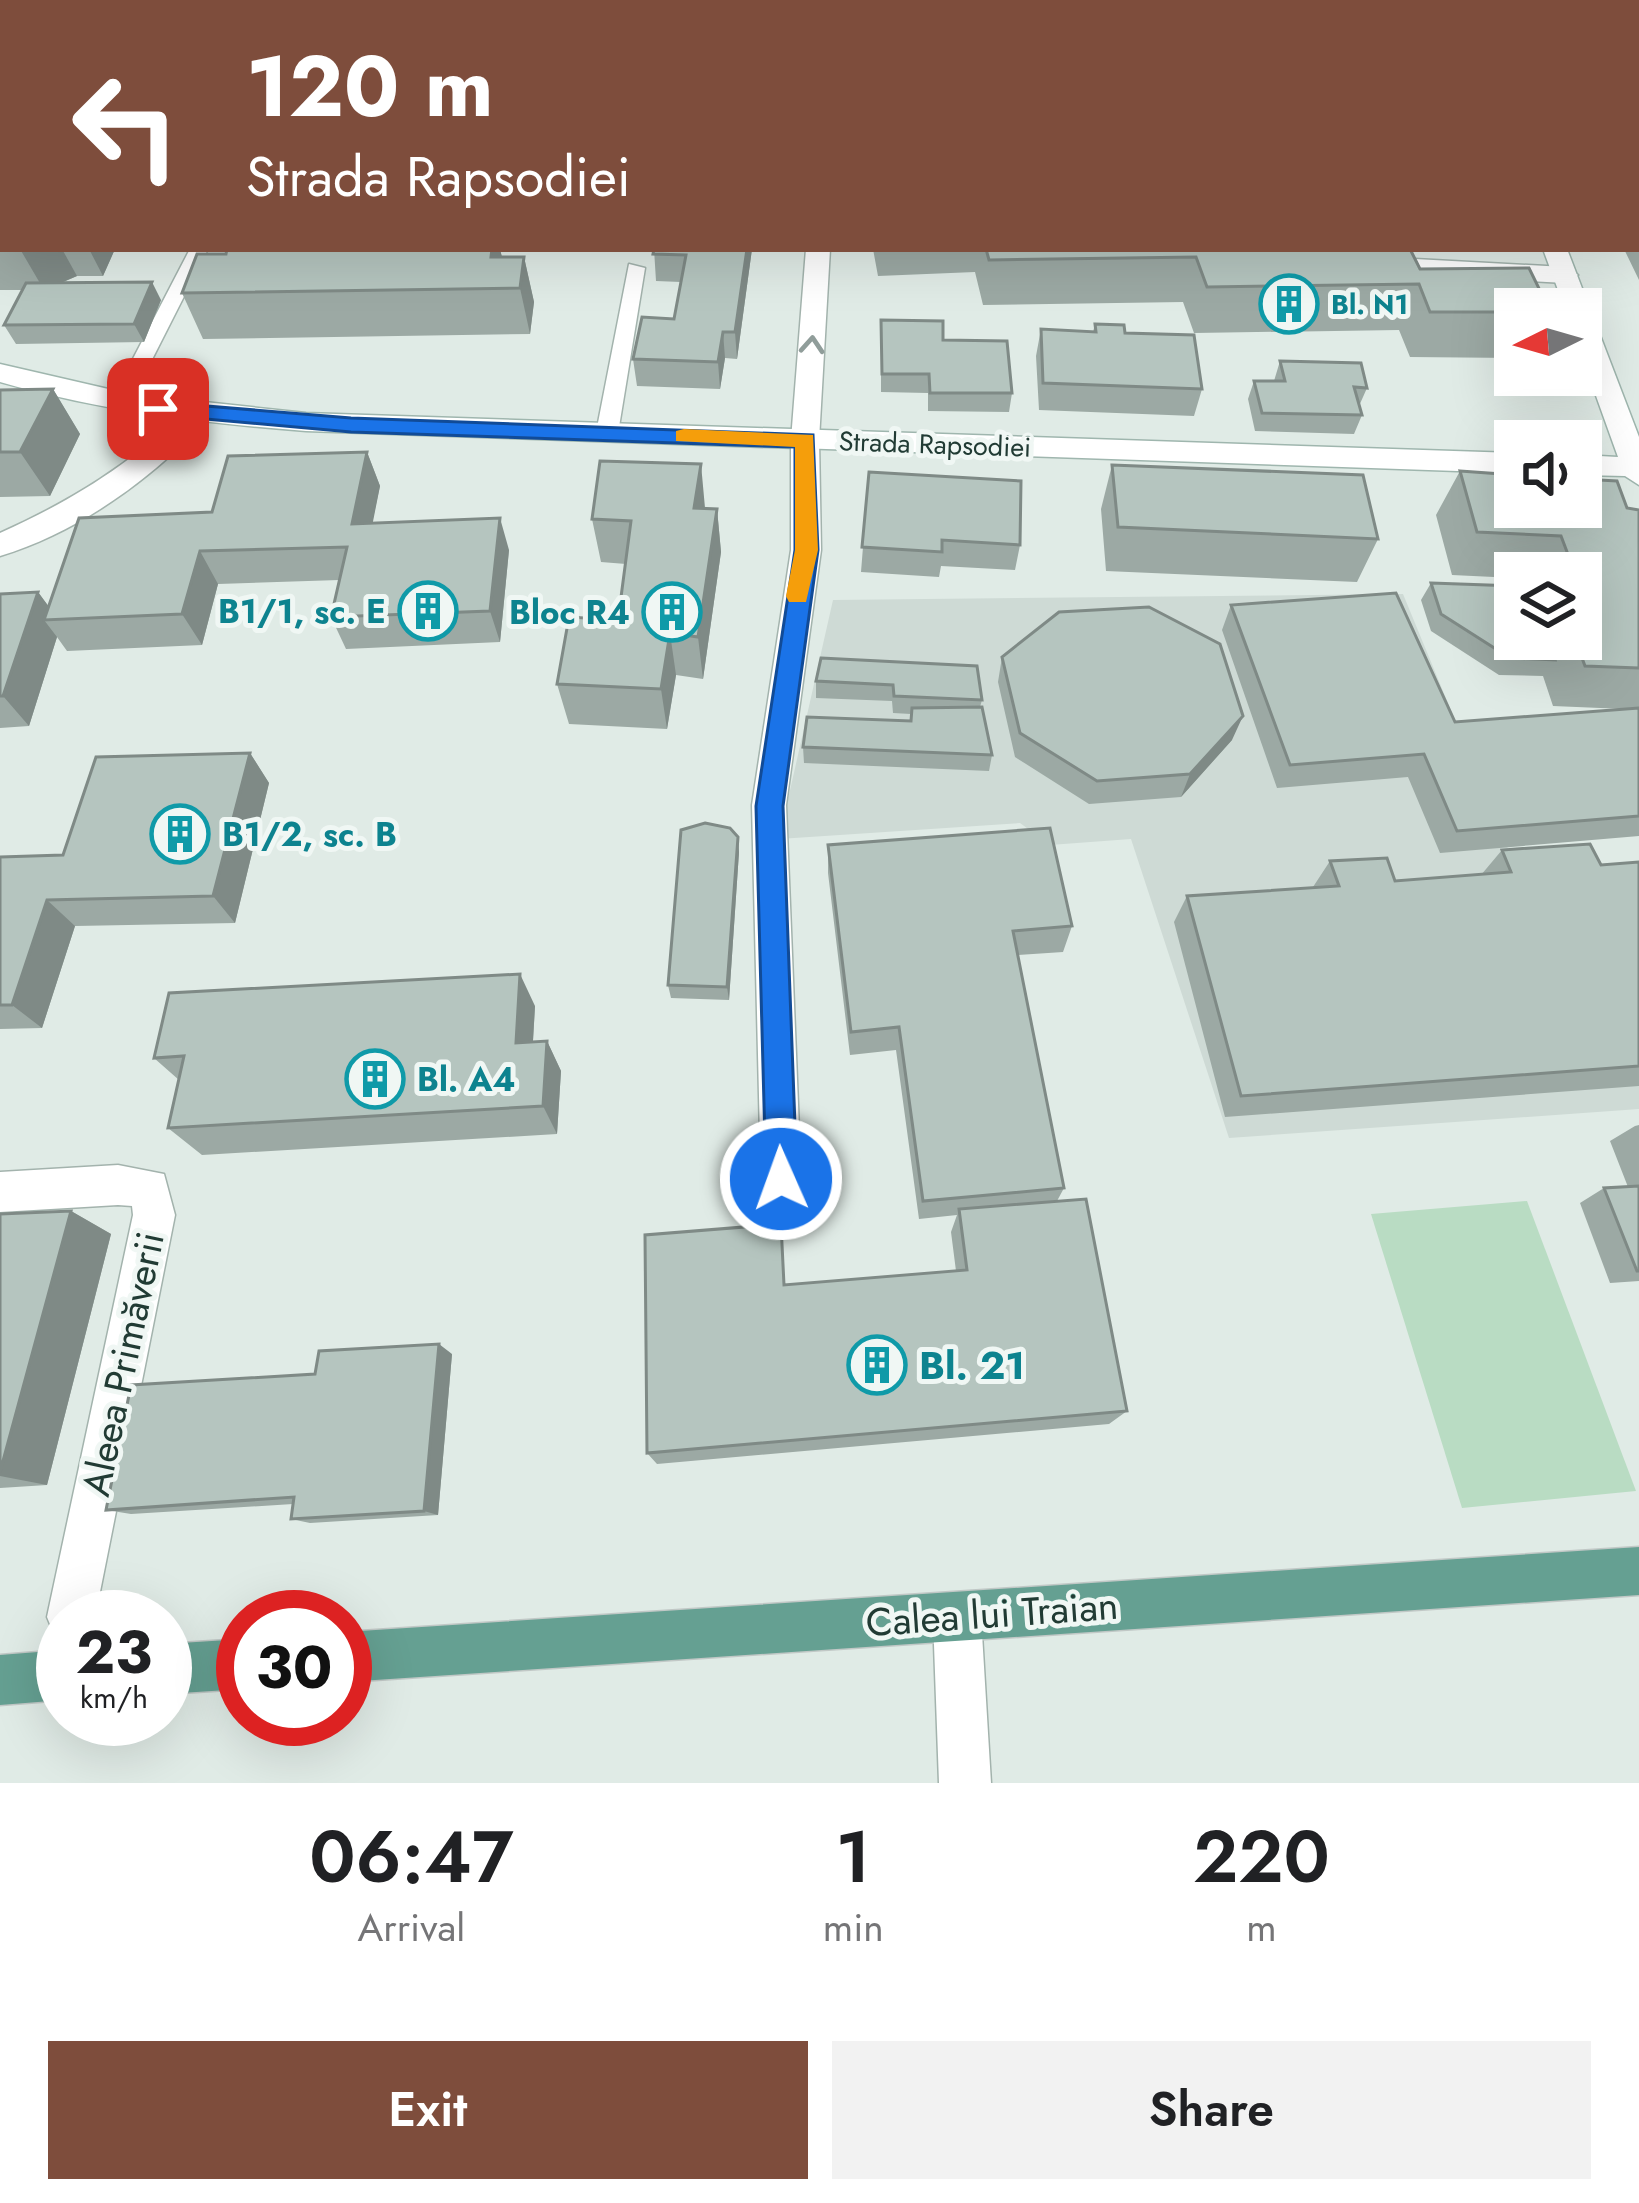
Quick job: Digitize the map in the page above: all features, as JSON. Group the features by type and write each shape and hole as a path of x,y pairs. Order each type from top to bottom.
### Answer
{"main road":[{"name":"Calea lui Traian","path":"372,1655 1639,1571"},
{"path":"0,1680 36,1674"}],"street":[{"path":"781,1179 770,806 806,550 805,440 818,252"},
{"path":"1347,252 1373,264 1565,275"},
{"path":"1557,252 1570,288"},
{"name":"Strada Rapsodiei","path":"0,373 119,403 196,415 1494,462"},
{"path":"1602,375 1637,471 1602,467"},
{"path":"0,545 88,506 154,461 196,415"},
{"name":"Aleea Primăverii","path":"0,1192 118,1185 149,1188 154,1215 77,1590"},
{"path":"957,1617 965,1783"}],"lane":[{"path":"119,403 197,252"},
{"path":"607,433 636,268"}],"shaded area":[{"path":"1403,594 1525,890 1639,884 1639,1109 1229,1138 1131,839 1050,845 1020,823 779,839 833,600"}],"green space":[{"path":"1527,1201 1636,1491 1462,1508 1371,1214"}],"building":[{"path":"492,252 491,257 524,257 520,288 182,293 197,254"},
{"path":"747,252 735,332 723,332 718,362 633,359 642,317 674,319 686,255 653,254"},
{"path":"987,252 1412,252 1420,269 1529,268 1539,288 1494,288 1494,312 1430,312 1419,284 1207,287 1196,257 989,260"},
{"path":"152,282 134,324 4,325 26,283"},
{"path":"881,320 943,321 943,340 1007,341 1012,393 930,393 929,374 882,374"},
{"path":"1095,324 1124,325 1125,333 1194,335 1202,389 1043,383 1041,329 1096,332"},
{"path":"1280,361 1361,363 1367,388 1354,387 1362,415 1262,413 1254,381 1285,381"},
{"path":"53,389 20,452 0,452 0,390"},
{"path":"367,452 352,524 500,518 490,611 331,617 347,547 200,551 182,614 44,620 79,518 212,512 228,456"},
{"path":"600,461 701,464 694,508 717,509 698,637 670,633 661,689 557,684 569,617 618,620 631,521 592,519"},
{"path":"1112,465 1363,475 1378,539 1118,527"},
{"path":"1460,471 1494,473 1494,528 1602,528 1602,480 1617,481 1627,508 1639,510 1639,668 1585,666 1583,660 1602,660 1602,552 1567,552 1561,536 1477,532"},
{"path":"869,472 1021,481 1020,545 942,540 942,552 862,547"},
{"path":"1431,583 1494,585 1494,648 1441,614"},
{"path":"38,592 3,696 0,696 0,594"},
{"path":"1396,593 1455,722 1639,708 1639,816 1457,831 1424,754 1290,765 1231,605"},
{"path":"1149,607 1220,644 1243,716 1190,774 1097,781 1020,733 1002,657 1059,612"},
{"path":"821,658 977,666 982,700 894,696 893,685 816,681"},
{"path":"982,707 992,755 803,747 807,717 911,721 912,708"},
{"path":"250,753 213,896 47,900 12,1005 0,1005 0,857 63,855 96,757"},
{"path":"705,823 730,828 738,837 727,987 668,985 681,830"},
{"path":"1050,828 1072,926 1013,931 1064,1188 923,1201 899,1027 851,1032 828,845"},
{"path":"1590,844 1601,865 1639,862 1639,1066 1241,1096 1187,896 1339,886 1330,861 1387,858 1395,881 1511,872 1502,850"},
{"name":"Bl. A4","path":"520,974 516,1043 547,1041 543,1106 168,1128 184,1056 154,1058 169,993"},
{"path":"1639,1186 1639,1271 1637,1271 1604,1188"},
{"name":"Bl. 21","path":"1086,1199 1127,1411 647,1453 645,1235 781,1224 784,1285 967,1270 959,1209"},
{"path":"71,1211 0,1472 0,1214"},
{"path":"439,1344 424,1511 291,1519 294,1497 106,1510 131,1385 315,1374 319,1351"}],"slow traffic":[{"path":"684,436 805,440 806,550 797,596"}],"place":[{"name":"Bl. N1","path":"1289,304"},
{"name":"B1/1, sc. E","path":"428,611"},
{"name":"Bloc R4","path":"672,612"},
{"name":"B1/2, sc. B","path":"180,834"},
{"name":"Bl. A4","path":"375,1079"},
{"name":"Bl. 21","path":"877,1365"}],"route":[{"path":"158,409 351,425 805,440 806,550 770,806 781,1179"}]}
